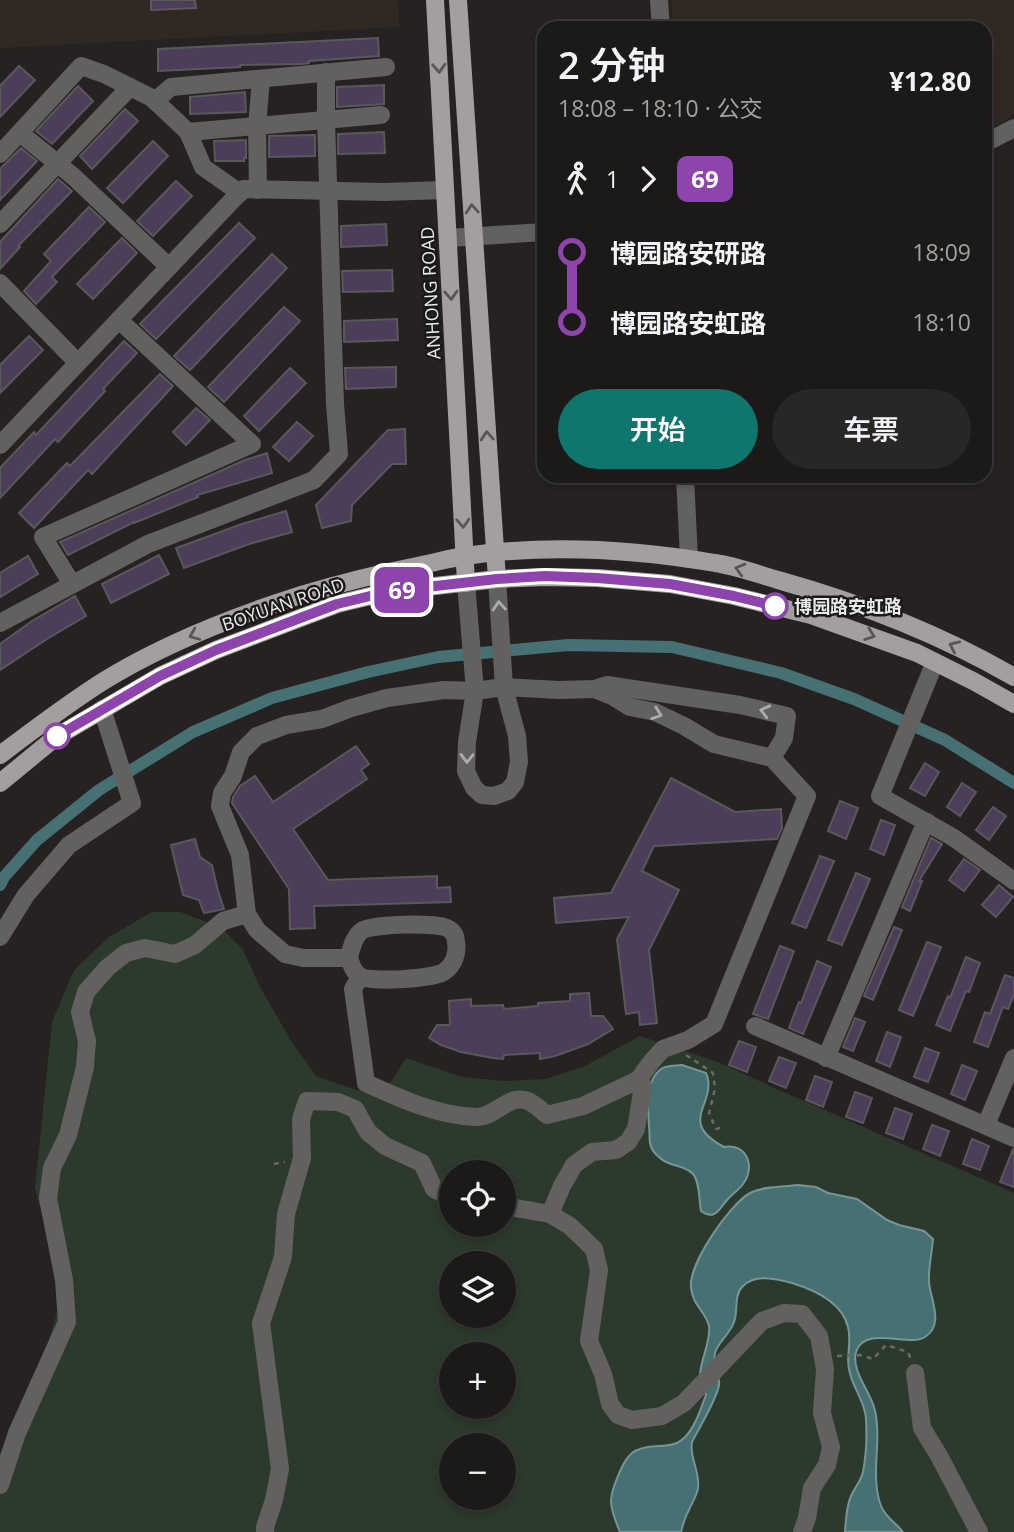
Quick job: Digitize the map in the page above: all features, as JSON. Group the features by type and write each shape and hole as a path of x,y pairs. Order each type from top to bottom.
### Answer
{"main road":[{"name":"ANHONG ROAD","path":"435,0 466,583"},
{"path":"458,0 497,579"},
{"name":"BOYUAN ROAD","path":"0,755 103,681 155,653 263,607 340,583 464,556 495,553 542,550 636,552 718,563 823,593 874,611 983,659 1014,677"},
{"name":"BOYUAN ROAD","path":"0,783 56,737 160,676 216,650 337,604 391,591 497,579 545,576 597,578 670,584 734,596 811,615 873,636 917,653 1014,704"}],"street":[{"path":"659,0 660,21"},
{"path":"0,154 81,66 104,74 155,100 188,132 202,167 249,191 445,190"},
{"path":"155,100 171,87 386,66"},
{"path":"0,623 148,544 314,480 339,454 335,404 326,72"},
{"path":"0,445 169,267 249,191 261,79"},
{"path":"0,224 130,87"},
{"path":"188,132 381,115"},
{"path":"992,139 1014,128"},
{"path":"20,132 74,177 169,267"},
{"path":"448,238 537,232"},
{"path":"0,283 78,363"},
{"path":"72,584 43,537 252,444 119,320"},
{"path":"685,483 689,559"},
{"path":"466,583 474,682 466,771 474,788 482,795 494,796 508,791 516,782 519,762 517,736 504,680 497,579"},
{"path":"935,662 880,796 964,845 1014,881"},
{"path":"349,958 303,958 285,954 257,930 247,914 240,855 220,806 222,793 233,776 241,752 257,736 286,725 321,719 387,698 444,690 474,682 504,680 559,690 594,689 607,685 740,705 787,716 784,738 772,758"},
{"path":"366,1083 441,1113 479,1118 513,1099 529,1101 547,1115 583,1106 638,1080 663,1049 688,1040 714,1024 807,796 772,758 713,744 655,712 630,707 594,689"},
{"path":"0,937 26,895 69,845 132,803 102,709"},
{"path":"826,1058 927,822"},
{"path":"0,1485 17,1433 67,1322 64,1280 48,1198 52,1168 68,1135 85,1067 87,1041 80,1012 86,992 107,968 126,953 145,948 175,954 195,945 223,921 247,914"},
{"path":"376,926 447,927 454,933 457,946 454,960 444,972 432,976 369,979 360,977 349,958 362,930 376,926"},
{"path":"355,1109 366,1083 353,989 360,977"},
{"path":"755,1026 1014,1138"},
{"path":"986,1125 1014,1058"},
{"path":"550,1214 574,1166 592,1152 616,1150 628,1142 636,1129 643,1086 638,1080"},
{"path":"265,1532 280,1469 261,1323 283,1257 286,1214 302,1158 301,1119 307,1101 338,1102 355,1109 368,1132 385,1146 422,1163 434,1189 439,1191"},
{"path":"516,1208 550,1214 570,1226 594,1249 598,1270 589,1340 603,1374 610,1404 618,1415 632,1420 662,1416 684,1403 762,1321 784,1313 802,1314 819,1336 825,1369 822,1413 831,1447 827,1465 812,1488 802,1532"},
{"path":"915,1373 922,1428 979,1532"}],"path":[{"path":"680,1043 685,1055 713,1073 715,1089 709,1113 716,1129 723,1127"},
{"path":"844,1355 860,1355 873,1359 886,1345 908,1352 915,1373"}],"shaded area":[{"path":"0,0 398,0 399,27 0,48"},
{"path":"671,0 1014,0 1014,115 992,129 992,21 672,21"}],"green space":[{"path":"152,912 180,912 220,927 242,948 261,989 293,1044 316,1076 356,1090 387,1088 406,1058 462,1077 505,1081 545,1079 585,1066 640,1036 718,1062 1014,1193 1014,1532 0,1532 0,1453 45,1353 63,1293 35,1188 52,1022 74,970 109,937"}],"water":[{"path":"682,1065 706,1073 708,1084 700,1120 702,1129 724,1147 744,1152 749,1164 747,1177 740,1188 719,1210 710,1215 701,1211 698,1187 693,1174 663,1160 655,1153 650,1143 649,1088 661,1069"},
{"path":"798,1185 816,1187 828,1193 857,1199 887,1220 924,1231 933,1239 929,1277 935,1318 931,1332 918,1340 868,1339 861,1344 855,1359 858,1373 874,1407 877,1431 876,1479 880,1503 903,1532 845,1532 849,1500 863,1472 866,1439 865,1412 849,1369 848,1327 845,1318 834,1304 818,1293 792,1283 766,1278 753,1280 742,1287 737,1299 734,1322 715,1353 718,1391 692,1442 698,1488 681,1532 620,1532 613,1513 611,1496 626,1460 640,1449 671,1445 684,1438 706,1395 700,1374 709,1338 709,1326 694,1299 691,1287 692,1277 704,1250 722,1221 750,1193 767,1188"}],"building":[{"path":"151,0 195,0 196,8 151,10"},
{"path":"378,38 379,56 309,61 301,64 158,71 158,49"},
{"path":"19,66 35,80 0,117 0,86"},
{"path":"384,85 384,104 337,107 337,87"},
{"path":"78,86 93,101 52,144 36,131"},
{"path":"245,92 246,112 190,114 190,97"},
{"path":"125,109 138,121 92,169 80,156"},
{"path":"384,132 385,153 338,154 338,134"},
{"path":"315,135 315,156 269,157 269,136"},
{"path":"246,140 244,161 215,161 214,141"},
{"path":"153,141 168,156 123,203 107,188"},
{"path":"21,148 37,161 0,200 0,169"},
{"path":"58,179 72,191 18,246 20,247 0,269 0,242"},
{"path":"176,181 192,196 153,236 137,221"},
{"path":"89,207 105,222 52,277 57,282 36,304 24,291 51,261 44,254"},
{"path":"239,223 255,238 156,339 140,324"},
{"path":"386,224 387,245 341,247 341,226"},
{"path":"122,238 137,253 93,299 77,284"},
{"path":"272,254 287,268 190,370 174,356"},
{"path":"392,270 393,291 343,292 342,271"},
{"path":"284,307 300,321 224,402 208,387"},
{"path":"397,319 398,340 344,342 344,321"},
{"path":"29,336 43,350 0,393 0,365"},
{"path":"124,341 137,353 58,442 55,439 0,498 0,468 34,432 36,435"},
{"path":"396,367 396,387 346,389 345,368"},
{"path":"290,368 306,383 259,431 244,416"},
{"path":"160,374 173,386 92,474 88,470 34,528 19,513 67,463 70,466"},
{"path":"196,408 210,420 186,445 173,432"},
{"path":"297,422 313,436 289,461 273,447"},
{"path":"405,429 406,464 392,464 352,505 351,521 322,528 316,505 388,430"},
{"path":"267,453 272,473 197,495 198,497 134,522 68,555 60,542 245,460"},
{"path":"286,511 292,532 249,544 184,568 176,548"},
{"path":"159,555 169,574 111,603 102,584"},
{"path":"28,556 38,574 0,597 0,573"},
{"path":"75,596 86,616 0,670 0,644 32,621"},
{"path":"356,746 369,764 361,770 367,779 293,829 328,880 437,876 437,888 450,887 451,902 314,906 315,928 290,929 289,889 232,803 233,797 240,786 255,776 273,802"},
{"path":"925,763 939,772 925,796 910,788"},
{"path":"671,778 735,812 781,809 782,828 777,839 654,846 642,871 679,890 649,950 657,1023 640,1025 639,1012 626,1014 617,939 629,917 556,923 554,898 611,893"},
{"path":"962,783 976,792 960,816 947,807"},
{"path":"840,801 858,808 846,839 828,831"},
{"path":"993,807 1006,816 989,840 976,830"},
{"path":"881,820 895,825 884,855 870,849"},
{"path":"931,838 942,844 919,881 922,881 910,911 902,907"},
{"path":"195,839 200,857 212,865 224,909 204,913 199,900 183,895 171,845"},
{"path":"820,856 834,861 806,928 792,923"},
{"path":"964,859 980,870 964,891 949,880"},
{"path":"856,873 870,879 842,945 828,940"},
{"path":"999,885 1013,897 996,917 982,905"},
{"path":"894,927 902,930 873,1000 864,996"},
{"path":"927,942 941,947 913,1016 899,1010"},
{"path":"780,946 794,951 768,1019 753,1014"},
{"path":"966,957 980,963 950,1031 936,1025"},
{"path":"817,961 831,967 803,1034 789,1028"},
{"path":"1005,975 1014,978 1014,994 1008,1009 1003,1007 988,1047 974,1042 985,1012 990,1014"},
{"path":"589,993 591,1016 603,1016 613,1029 588,1044 555,1056 540,1059 540,1053 493,1058 461,1052 429,1038 437,1025 450,1025 449,1001 471,999 471,1006 503,1005 504,1009 570,1001 570,994"},
{"path":"855,1018 865,1022 853,1051 843,1047"},
{"path":"887,1032 901,1037 890,1067 876,1061"},
{"path":"739,1041 756,1047 747,1072 729,1065"},
{"path":"925,1048 939,1053 928,1082 914,1077"},
{"path":"779,1057 796,1063 786,1088 769,1081"},
{"path":"962,1065 977,1071 965,1100 951,1094"},
{"path":"815,1076 832,1082 823,1107 806,1100"},
{"path":"855,1092 872,1098 863,1123 846,1117"},
{"path":"895,1108 912,1114 903,1139 886,1133"},
{"path":"932,1125 949,1131 940,1156 923,1149"},
{"path":"972,1139 989,1146 980,1170 963,1164"},
{"path":"1014,1149 1014,1187 1000,1182"}],"waterway":[{"path":"0,885 37,840 99,790 193,732 272,698 368,672 438,657 568,645 672,647 781,673 854,699 945,740 1014,783"}],"bus line":[{"name":"69","path":"57,736 160,676 216,650 337,604 391,591 497,579 545,576 597,578 670,584 775,606"}],"place":[{"name":"博园路安虹路","path":"775,606"}]}
